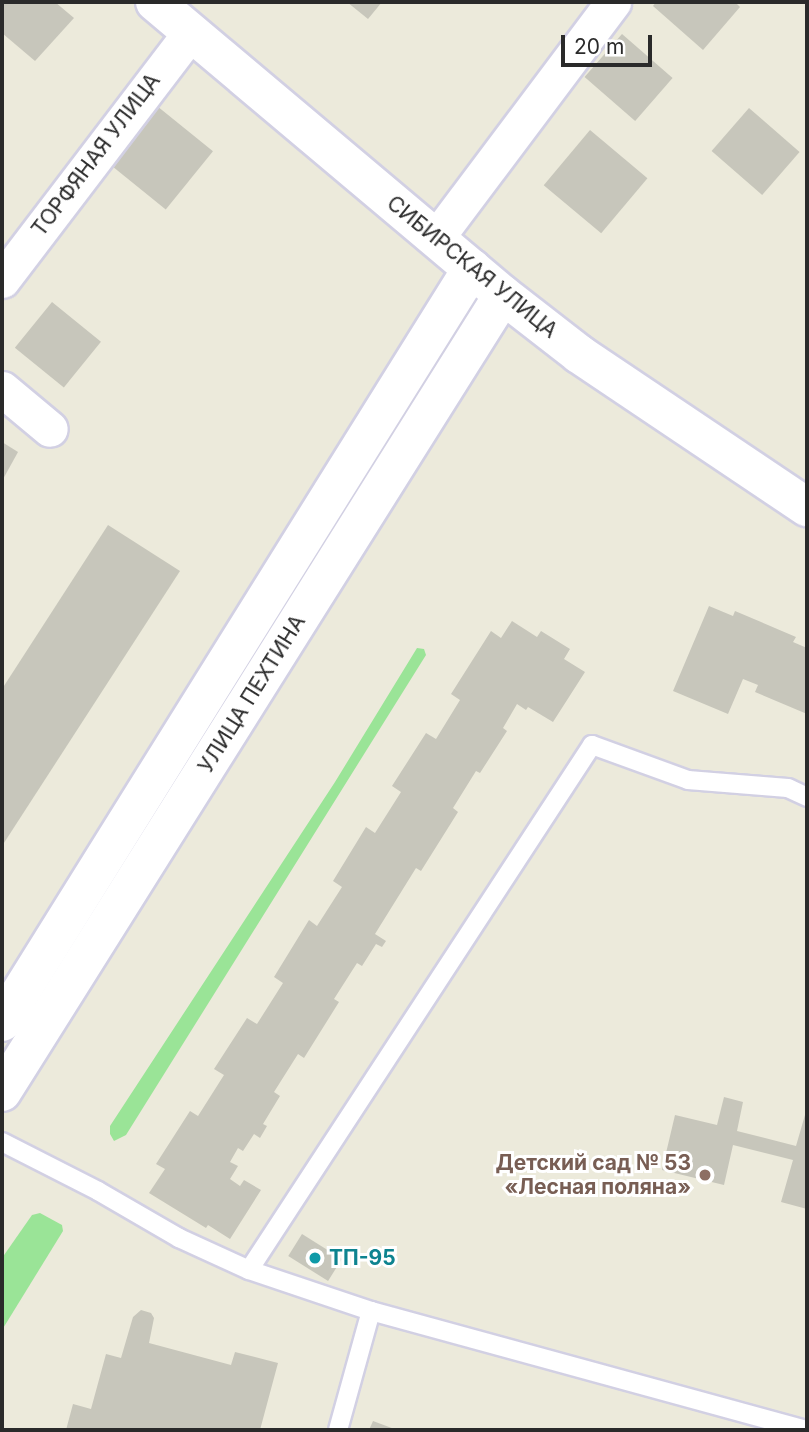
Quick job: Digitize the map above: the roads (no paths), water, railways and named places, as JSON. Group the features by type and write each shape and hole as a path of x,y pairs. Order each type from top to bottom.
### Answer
{"street":[{"name":"СИБИРСКАЯ УЛИЦА","path":"155,2 503,295 579,354 807,507"},
{"path":"436,238 613,2"},
{"name":"ТОРФЯНАЯ УЛИЦА","path":"2,279 191,32"},
{"name":"УЛИЦА ПЕХТИНА","path":"2,1022 472,268"},
{"name":"УЛИЦА ПЕХТИНА","path":"2,1092 503,295"},
{"path":"2,389 50,429"}],"lane":[{"path":"249,1270 592,745 688,780 788,788 807,797"},
{"path":"2,1142 98,1191 179,1238 249,1270 371,1311 807,1430"},
{"path":"338,1430 371,1311"}],"place":[{"name":"Детский сад № 53 «Лесная поляна»","path":"705,1175"},
{"name":"ТП-95","path":"315,1258"}]}
